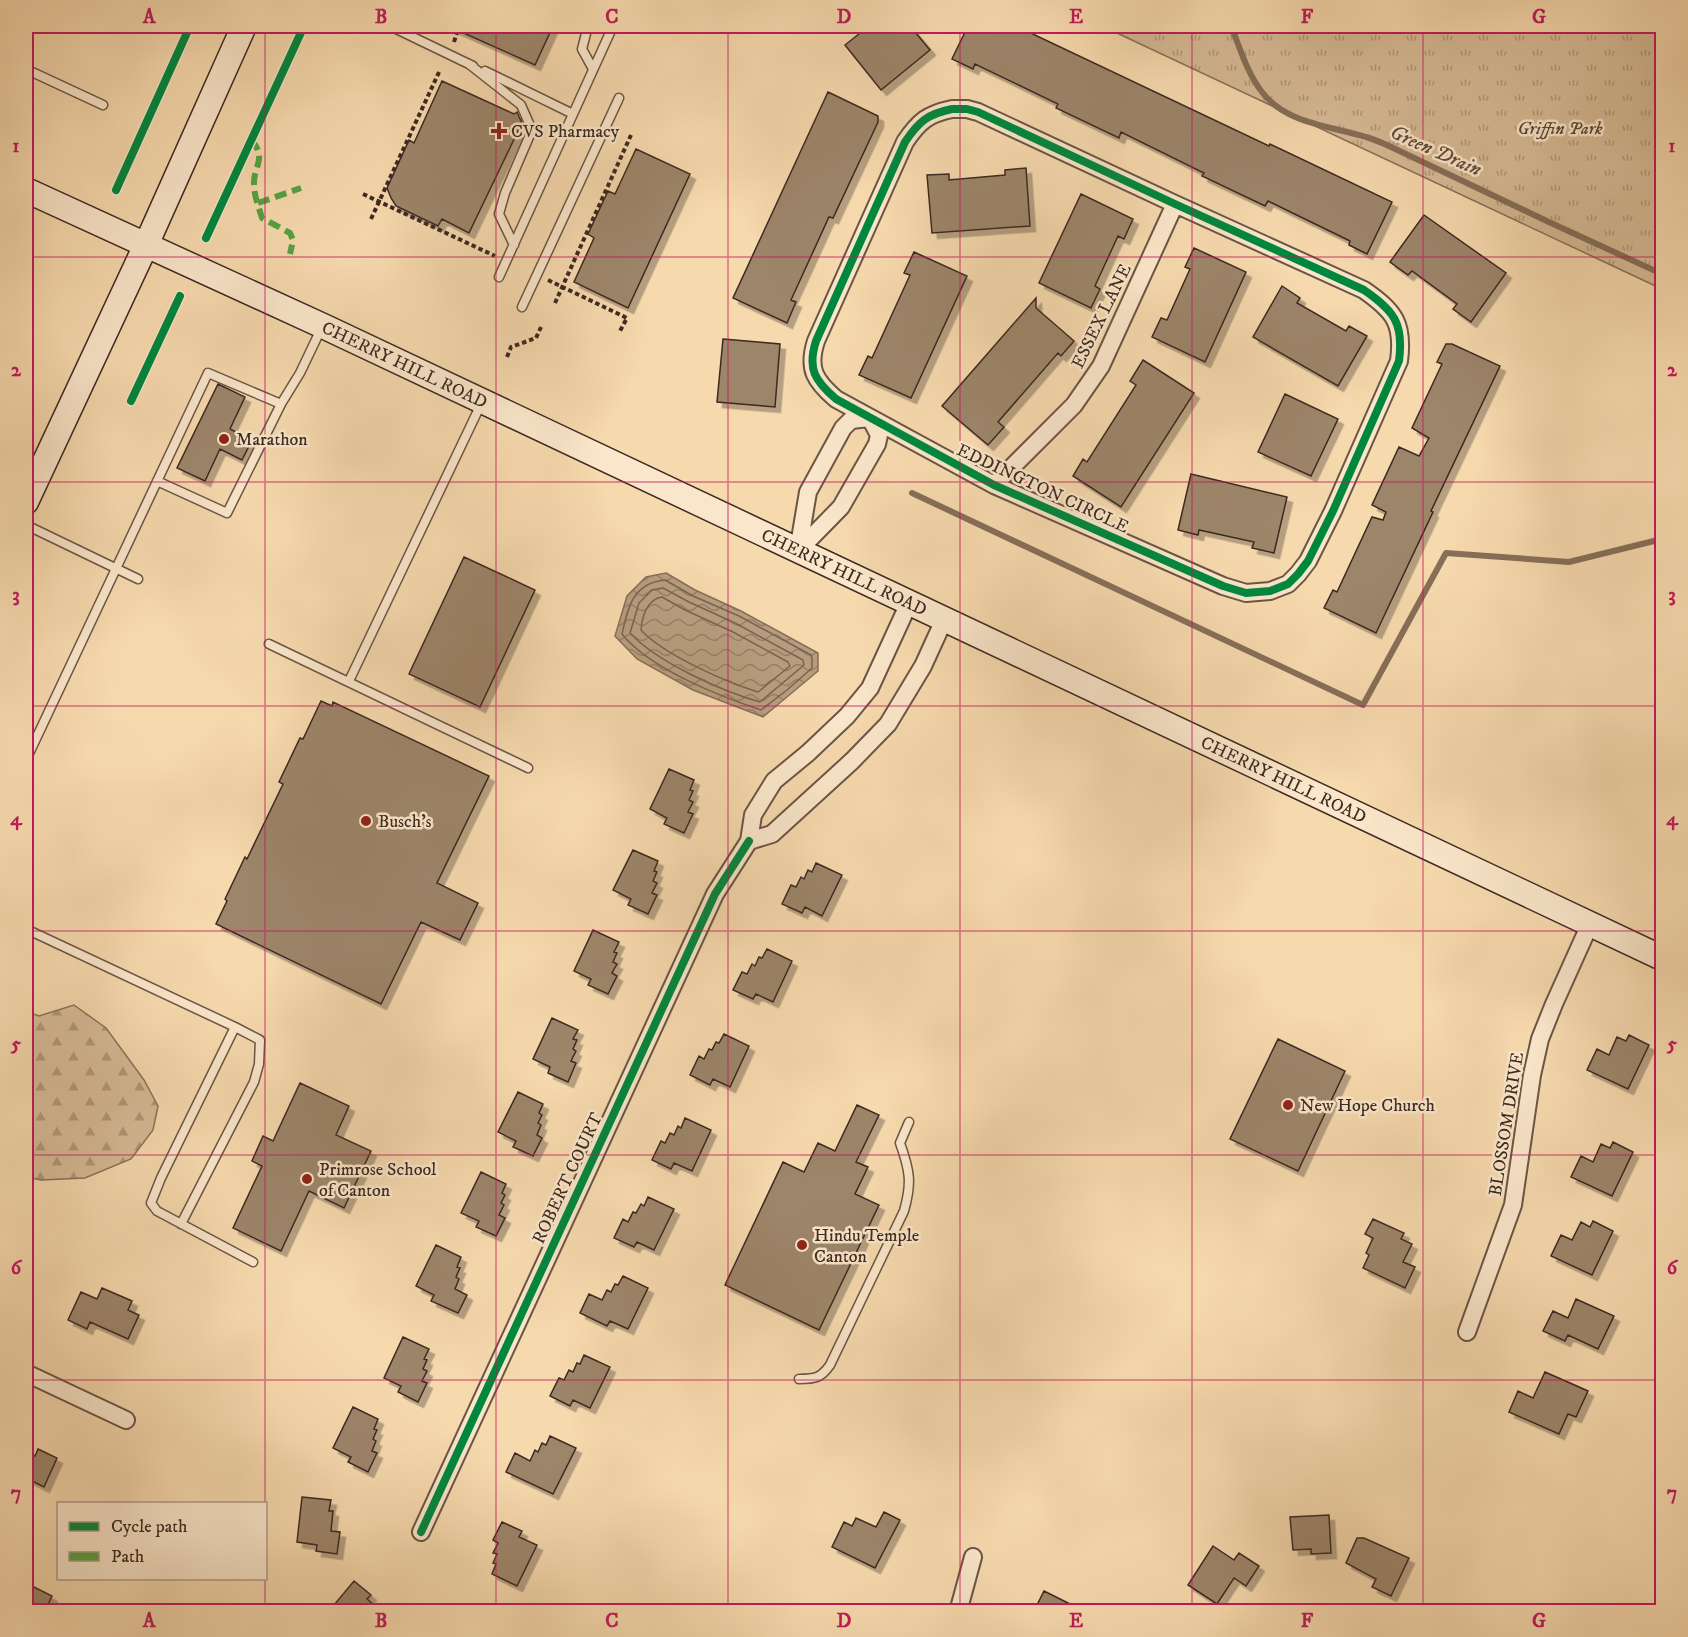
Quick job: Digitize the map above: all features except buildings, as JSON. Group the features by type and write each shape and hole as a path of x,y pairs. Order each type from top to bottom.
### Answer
{"main road":[{"path":"26,502 146,245 244,26"},
{"name":"CHERRY HILL ROAD","path":"26,190 323,326 1662,958"}],"street":[{"name":"EDDINGTON CIRCLE","path":"967,109 978,112 1175,204 1364,290 1390,311 1401,336 1399,361 1333,511 1308,561 1288,584 1270,591 1246,593 1223,586 994,484 836,399 822,387 815,376 812,354 816,340 905,142 916,126 937,112 967,109"},
{"name":"ESSEX LANE","path":"994,484 1074,405 1101,366 1175,204"},
{"path":"870,418 879,435 877,444 841,507 798,551 808,492 843,428 851,420 870,418"},
{"name":"ROBERT COURT","path":"421,1532 715,894 749,841 753,815 774,781 848,716 870,688 909,603"},
{"path":"749,841 772,834 852,761 888,724 923,666 944,620"},
{"name":"BLOSSOM DRIVE","path":"1467,1332 1513,1205 1532,1074 1540,1039 1590,924"},
{"path":"26,1373 126,1420"},
{"path":"958,1611 973,1557"}],"lane":[{"path":"390,26 573,114"},
{"path":"588,26 582,50 593,69"},
{"path":"499,277 613,26"},
{"path":"1659,26 1662,30"},
{"path":"470,64 521,105 532,130 505,193 499,214 514,245"},
{"path":"26,74 32,72 103,105"},
{"path":"522,307 619,98"},
{"path":"157,481 227,513 323,326"},
{"path":"26,760 208,373 282,404"},
{"path":"349,681 482,401"},
{"path":"26,525 138,579"},
{"path":"269,644 528,768"},
{"path":"26,929 260,1040 259,1064 254,1082 181,1224"},
{"path":"235,1027 151,1203 157,1211 253,1262"},
{"path":"799,1379 811,1379 823,1375 831,1365 904,1211 910,1192 910,1181 900,1143 909,1122"}],"path":[{"path":"454,42 459,26"},
{"path":"371,219 440,70"},
{"path":"555,303 631,135"},
{"path":"363,194 495,256"},
{"path":"547,280 627,318 621,331"},
{"path":"507,357 511,347 536,338 541,327"}],"green space":[{"name":"Griffin Park","path":"1102,26 1662,26 1662,289 1598,259"},
{"path":"74,1005 106,1028 144,1080 158,1106 153,1130 131,1159 85,1178 41,1180 26,1177 26,1011 39,1016"}],"water":[{"path":"666,573 818,653 818,671 763,717 693,690 637,659 615,636 627,596 646,577"}],"waterway":[{"name":"Green Drain","path":"1231,26 1252,77 1272,103 1283,111 1310,122 1387,145 1662,274"},
{"path":"912,493 1363,705 1446,553 1569,562 1662,539"}],"marked path":[{"path":"251,140 256,146 259,157 254,185 262,218 290,233 293,240 290,254"},
{"path":"258,203 301,188"}],"cycle path":[{"path":"116,190 190,26"},
{"path":"206,238 304,26"},
{"path":"952,109 978,112 1364,290 1383,305 1395,319 1400,337 1399,361 1333,511 1308,561 1288,584 1270,591 1246,593 1223,586 994,485 836,399 818,380 812,359 816,341 905,142 925,120 936,113 952,109"},
{"path":"131,401 180,296"},
{"path":"421,1532 715,894 749,841"}],"place":[{"name":"CVS Pharmacy","path":"499,131"},
{"name":"Marathon","path":"224,439"},
{"name":"Busch's","path":"366,821"},
{"name":"New Hope Church","path":"1288,1105"},
{"name":"Primrose School of Canton","path":"307,1179"},
{"name":"Hindu Temple Canton","path":"802,1245"}]}
